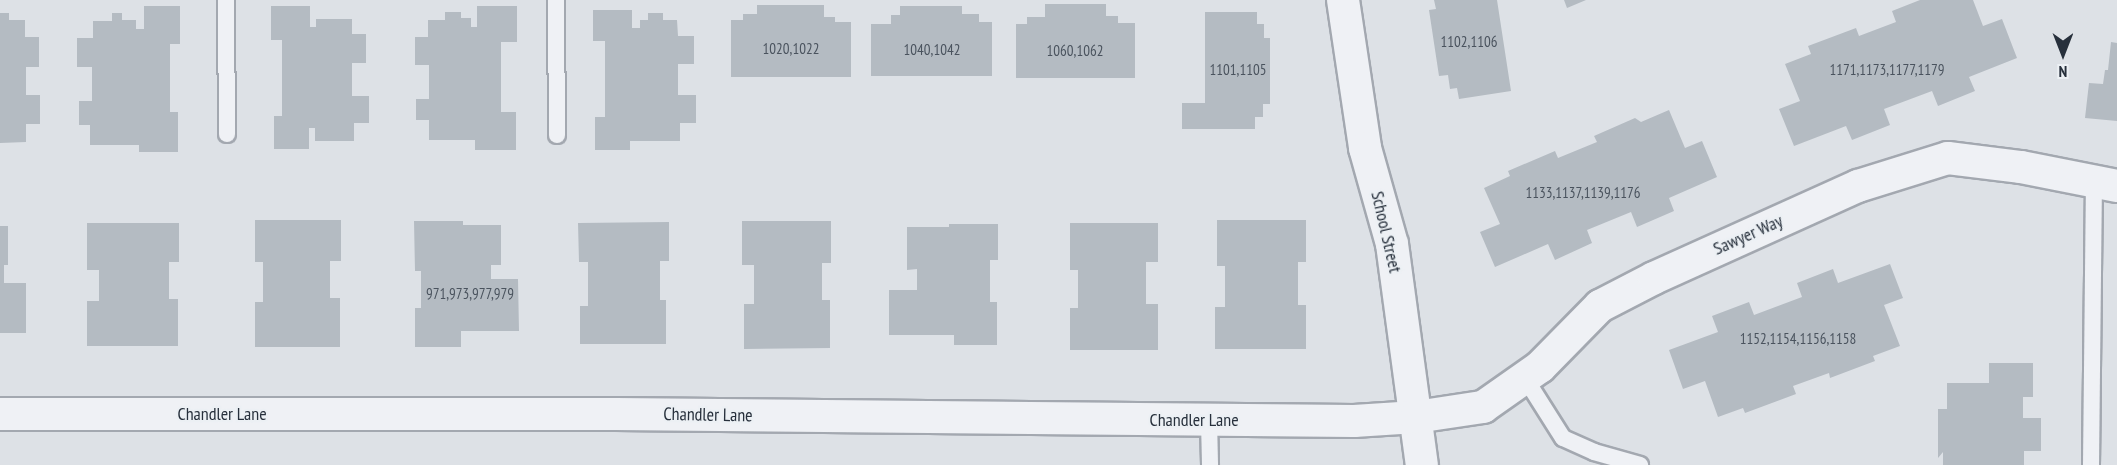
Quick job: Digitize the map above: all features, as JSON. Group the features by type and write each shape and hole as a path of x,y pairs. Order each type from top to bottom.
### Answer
{"street":[{"name":"School Street","path":"1343,0 1365,148 1392,244 1422,465"},
{"name":"Sawyer Way","path":"1416,417 1483,407 1540,367 1600,306 1654,278 1858,186 1948,158 2021,167 2105,184"},
{"name":"Chandler Lane","path":"0,414 628,414 1354,421 1416,417"}],"lane":[{"path":"226,0 227,134"},
{"path":"556,0 557,135"},
{"path":"2091,465 2105,184"},
{"path":"1525,378 1563,438 1594,452 1640,465"},
{"path":"1209,420 1210,465"}],"building":[{"path":"1434,0 1497,0 1511,91 1459,99 1457,88 1450,89 1448,75 1439,76 1429,10 1436,9"},
{"path":"1564,0 1586,0 1567,8"},
{"path":"1920,0 1973,0 1983,26 2002,19 2017,58 1969,77 1975,91 1938,106 1932,91 1884,109 1890,125 1852,140 1846,126 1794,146 1779,109 1800,101 1785,64 1811,54 1808,46 1856,28 1859,36 1896,22 1892,11"},
{"path":"1045,4 1106,4 1106,16 1118,16 1118,23 1135,23 1135,78 1016,78 1016,24 1027,24 1027,17 1045,17"},
{"path":"757,5 824,5 824,17 835,17 835,22 851,22 851,77 731,77 731,20 743,20 743,14 757,14"},
{"path":"144,6 180,6 180,44 170,44 170,112 178,112 178,152 139,152 139,145 90,145 90,125 79,125 79,101 92,101 92,67 77,67 77,38 93,38 93,21 112,21 112,13 122,13 122,20 136,20 136,29 144,29"},
{"path":"271,6 310,6 310,27 316,27 316,19 352,19 352,34 366,34 366,63 352,63 352,96 369,96 369,123 354,123 354,141 315,141 315,128 309,128 309,149 274,149 274,116 282,116 282,40 271,40"},
{"path":"477,6 517,6 517,42 501,42 501,112 516,112 516,150 475,150 475,140 429,140 429,120 416,120 416,99 429,99 429,65 415,65 415,37 428,37 428,20 445,20 445,12 461,12 461,18 471,18 471,27 477,27"},
{"path":"900,6 962,6 962,14 979,14 979,22 992,22 992,76 871,76 871,24 891,24 891,15 900,15"},
{"path":"593,10 632,10 632,28 640,28 640,20 648,20 648,13 663,13 663,20 677,20 678,36 694,36 694,64 678,64 678,95 696,95 696,123 680,123 680,141 630,141 630,150 595,150 595,117 605,117 605,41 593,41"},
{"path":"1205,12 1257,12 1257,24 1264,24 1264,38 1270,38 1270,104 1263,104 1263,117 1255,117 1255,129 1182,129 1182,103 1205,103"},
{"path":"0,13 9,13 9,20 25,20 25,37 39,37 39,67 26,67 26,95 40,95 40,124 26,124 26,142 0,143"},
{"path":"2111,42 2117,43 2117,121 2085,118 2089,83 2103,84 2105,70 2108,70"},
{"path":"1669,110 1685,148 1702,141 1717,177 1669,198 1674,211 1637,227 1631,212 1587,230 1592,243 1555,260 1548,244 1495,267 1480,232 1500,224 1484,188 1510,176 1508,171 1555,151 1558,158 1597,142 1594,136 1635,118 1641,122"},
{"path":"255,220 341,220 341,261 330,261 330,298 340,298 340,347 255,347 255,302 263,302 263,262 255,262"},
{"path":"1217,220 1306,220 1306,262 1298,262 1298,305 1306,305 1306,349 1215,349 1215,307 1225,307 1225,266 1217,266"},
{"path":"414,221 463,221 463,225 501,225 501,265 491,265 491,279 518,279 519,331 461,331 461,347 415,347 415,308 421,308 421,271 415,271"},
{"path":"742,221 831,221 831,263 822,263 822,300 830,300 830,348 744,349 744,304 754,304 754,265 742,265"},
{"path":"669,222 669,261 660,261 660,300 666,300 666,344 580,344 580,306 588,306 588,262 579,262 578,223"},
{"path":"87,223 179,223 179,262 169,262 169,299 178,299 178,346 87,346 87,301 99,301 99,270 87,270"},
{"path":"1070,223 1158,223 1158,262 1146,262 1146,304 1158,304 1158,350 1070,350 1070,308 1078,308 1078,270 1070,270"},
{"path":"949,224 998,224 998,260 990,260 990,302 997,302 997,345 954,345 954,335 889,335 889,290 917,290 917,269 907,270 907,227 949,227"},
{"path":"0,226 8,226 8,265 4,265 4,283 26,283 26,333 0,333"},
{"path":"1890,264 1903,298 1884,305 1900,346 1873,356 1875,361 1830,378 1829,373 1793,386 1796,394 1745,413 1743,408 1718,417 1705,381 1683,389 1669,350 1718,332 1712,316 1749,302 1754,315 1802,297 1797,283 1833,269 1838,283"},
{"path":"1989,363 2033,363 2033,397 2023,397 2023,418 2041,418 2041,451 2024,451 2024,465 1943,465 1943,452 1938,458 1938,409 1947,409 1947,383 1989,383"}]}
